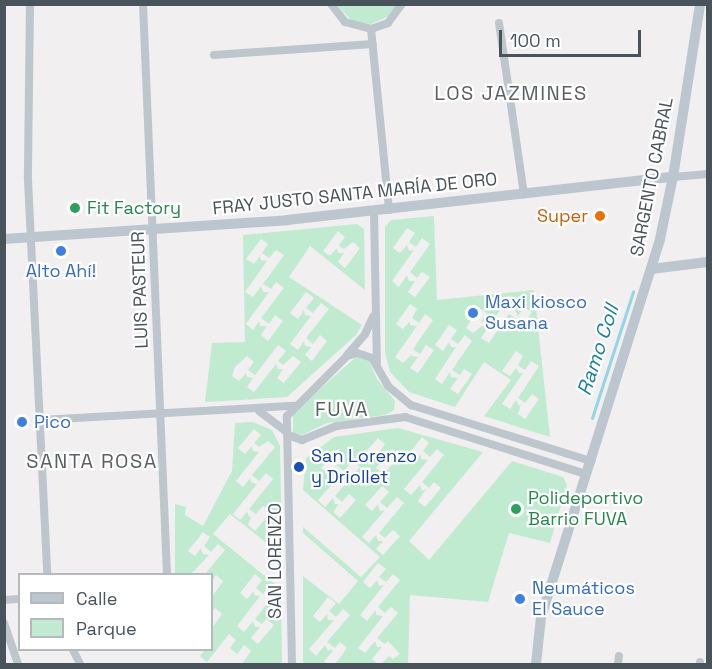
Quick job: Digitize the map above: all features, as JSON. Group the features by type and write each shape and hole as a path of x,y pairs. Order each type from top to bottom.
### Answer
{"main road":[{"name":"SARGENTO CABRAL","path":"536,664 539,624 651,269 673,177 700,4"},
{"name":"FRAY JUSTO SANTA MARÍA DE ORO","path":"4,239 374,212 673,177"},
{"path":"651,269 708,262"}],"street":[{"path":"30,4 32,237 47,573"},
{"name":"LUIS PASTEUR","path":"142,4 154,229 167,573"},
{"path":"331,4 345,22 371,29 388,23 402,4"},
{"path":"499,23 524,194"},
{"path":"371,29 389,210"},
{"path":"214,55 373,44"},
{"name":"FRAY JUSTO SANTA MARÍA DE ORO","path":"673,177 708,174"},
{"path":"374,212 377,363 382,378 400,399 591,461"},
{"path":"287,433 287,416 294,406 347,356 365,334 375,310"},
{"path":"347,356 362,353 377,363"},
{"path":"397,417 400,399"},
{"path":"40,420 258,410 294,406"},
{"path":"258,410 287,433 302,440"},
{"path":"290,457 302,440 337,426 397,417 586,474"},
{"name":"SAN LORENZO","path":"287,433 290,457 292,664"},
{"path":"507,449 510,436"},
{"path":"4,623 18,664"}],"green space":[{"path":"337,5 397,5 389,16 371,24 352,21"},
{"path":"434,216 437,300 534,290 550,437 484,416 511,380 484,362 455,407 409,392 390,372 385,352 385,227 391,220","holes":["407,228 415,233 409,242 416,247 422,238 430,244 410,272 417,278 422,272 430,277 415,297 408,292 415,281 409,281 407,275 399,287 392,281 414,250 409,251 407,245 400,253 393,248","509,297 516,302 511,311 515,310 518,316 524,307 532,312 519,332 511,328 516,319 509,314 489,343 481,338 487,329 482,326 473,333 466,328 479,308 487,313 481,322 486,321 489,326","410,304 417,309 412,318 419,323 425,314 433,320 413,349 420,354 426,345 434,350 418,373 410,368 418,357 411,356 413,353 403,363 395,357 417,326 410,325 410,321 403,329 396,324","449,325 457,330 451,339 458,344 465,335 472,341 452,370 460,375 464,369 472,374 458,394 450,389 458,378 451,377 450,372 442,384 435,379 456,347 451,347 449,342 443,351 435,345","516,351 523,356 518,365 525,370 531,361 539,366 518,398 525,403 532,394 539,399 525,419 518,414 521,404 519,406 516,400 510,409 502,404 523,373 519,373 516,368 510,376 502,371"]},
{"path":"357,224 364,229 365,290 310,246 289,277 362,325 356,335 287,397 205,402 212,343 245,342 243,235","holes":["338,231 345,237 339,245 344,249 353,242 360,248 345,268 338,262 344,253 338,253 337,248 330,256 323,251","261,239 268,244 262,253 269,258 276,250 284,255 263,284 271,289 276,282 284,288 261,318 269,324 275,315 283,321 268,341 261,335 267,326 260,326 259,321 253,330 246,324 269,292 263,292 261,286 253,297 245,292 267,261 261,260 260,256 254,264 246,259","306,292 314,298 306,308 313,313 321,303 329,309 306,338 313,344 320,335 327,341 312,361 305,355 311,347 305,346 304,341 298,350 290,344 311,316 305,315 304,310 298,319 290,313","278,345 286,351 278,361 283,365 293,356 301,362 284,383 277,378 283,369 278,369 276,364 254,392 247,387 253,378 247,377 246,373 239,381 232,376 235,367 247,356 254,362 248,370 255,375"]},
{"path":"356,357 369,361 377,379 395,401 394,410 385,415 327,423 302,435 293,433 293,413"},
{"path":"253,422 272,430 280,446 282,555 230,514 213,534 281,589 282,664 242,664 251,651 244,645 237,654 230,648 236,640 229,634 207,662 200,656 204,651 213,651 213,627 222,614 215,608 213,611 213,596 223,581 216,575 213,580 213,573 206,573 225,550 218,544 211,552 204,546 210,537 203,532 188,551 195,556 201,548 203,554 209,555 192,573 175,573 175,504 186,507 185,515 203,526 232,471 235,423","holes":["254,429 261,435 254,443 259,447 268,441 275,447 252,475 259,481 266,473 273,479 249,509 256,514 263,506 271,512 255,531 248,525 252,515 250,518 247,512 240,520 233,514 257,484 251,482 250,478 243,487 236,481 259,452 253,451 252,446 245,454 238,448","255,574 262,580 256,588 263,594 270,585 277,591 255,619 262,624 266,619 274,625 258,644 251,638 260,627 255,627 253,621 244,632 237,626 260,596 254,595 254,591 247,599 240,593"]},
{"path":"398,428 483,452 409,541 429,560 512,461 563,477 567,485 550,543 509,533 488,602 410,595 408,664 381,664 389,656 393,659 400,654 388,641 385,644 377,638 398,613 391,607 385,613 378,607 400,580 393,574 386,582 379,577 386,569 378,563 363,582 370,588 377,580 379,586 384,585 360,615 367,621 376,610 376,615 383,616 358,648 365,653 375,641 377,647 382,647 372,659 378,664 335,664 347,648 340,642 335,648 327,642 350,615 343,609 336,617 329,611 336,603 328,597 313,616 320,622 327,614 328,620 334,620 309,649 316,656 325,645 328,651 330,649 333,651 324,661 328,664 303,664 303,576 339,604 358,581 303,533 303,527 361,577 380,557 303,490 306,458 334,437","holes":["422,437 429,443 423,451 430,457 437,449 444,455 422,482 429,488 434,482 441,488 425,507 418,501 426,489 422,491 420,485 411,495 404,489 428,460 421,459 421,454 414,462 407,456","378,438 385,444 379,452 385,458 392,449 400,455 384,474 376,468 383,460 377,459 376,454 369,462 362,456","338,449 345,455 336,465 344,471 352,461 360,467 335,496 342,502 349,494 356,500 340,518 333,512 339,504 335,504 333,498 325,507 318,500 341,474 337,474 334,467 328,474 321,468","382,486 389,492 380,502 387,508 397,497 404,503 379,533 385,538 393,530 400,536 383,555 376,549 383,541 378,541 376,535 369,543 362,537 385,510 380,511 378,504 372,511 365,505"]}],"waterway":[{"name":"Ramo Coll","path":"592,418 633,292"}],"place":[{"name":"Fit Factory","path":"75,208"},
{"name":"Super","path":"600,216"},
{"name":"Alto Ahí!","path":"61,251"},
{"name":"Maxi kiosco Susana","path":"473,313"},
{"name":"Pico","path":"22,422"},
{"name":"San Lorenzo y Driollet","path":"299,467"},
{"name":"Polideportivo Barrio FUVA","path":"516,509"},
{"name":"Neumáticos El Sauce","path":"520,599"}],"district":[{"name":"LOS JAZMINES","path":"511,93"},
{"name":"FUVA","path":"342,409"},
{"name":"SANTA ROSA","path":"92,461"}]}
